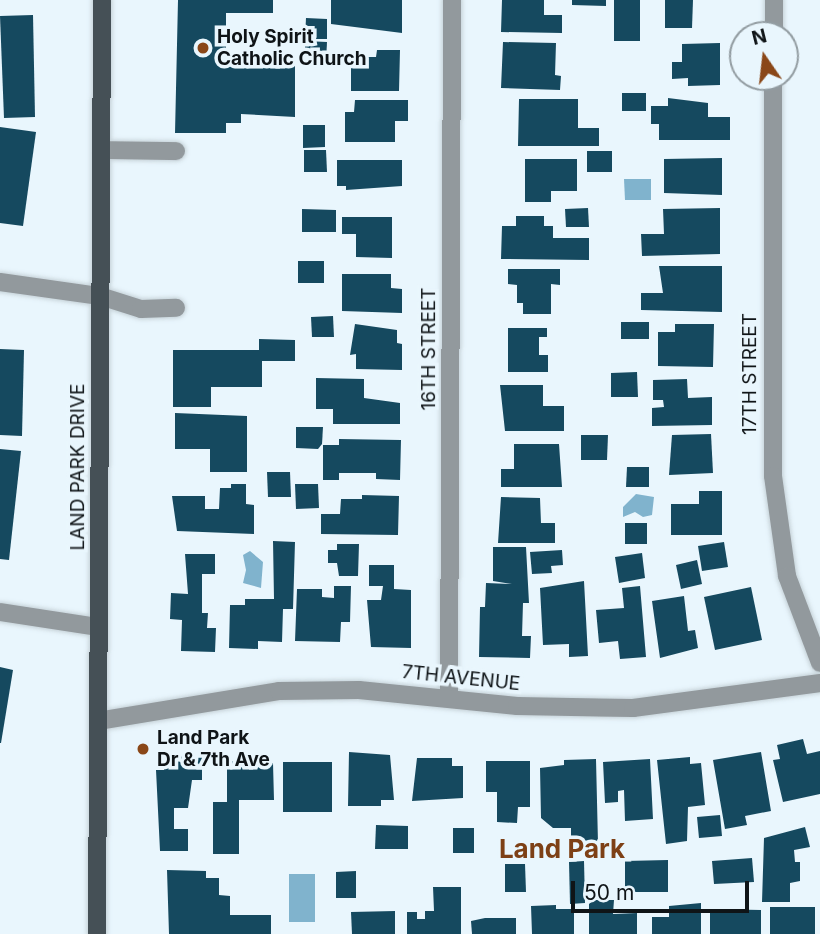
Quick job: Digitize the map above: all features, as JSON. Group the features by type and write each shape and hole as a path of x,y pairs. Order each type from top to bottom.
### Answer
{"main road":[{"name":"LAND PARK DRIVE","path":"97,934 102,0"}],"street":[{"name":"16TH STREET","path":"449,697 452,0"},
{"path":"774,0 774,21"},
{"name":"17TH STREET","path":"773,91 773,476 786,576 820,663"},
{"path":"101,150 176,151"},
{"path":"0,282 100,296 141,309 176,309"},
{"path":"0,612 99,627"},
{"name":"7TH AVENUE","path":"98,721 279,691 359,690 449,697 517,706 633,708 820,683"}],"water":[{"path":"624,179 651,179 651,200 625,200"},
{"path":"636,494 654,497 652,515 643,517 635,512 623,517 623,507"},
{"path":"250,551 263,562 261,588 243,583 246,570 243,555"},
{"path":"289,874 315,874 315,922 289,922"}],"building":[{"path":"178,0 273,0 273,13 226,13 226,66 295,63 295,117 241,114 241,123 226,123 226,133 175,133"},
{"path":"331,0 402,0 402,33 331,24"},
{"path":"502,0 544,0 544,15 562,15 562,33 501,32"},
{"path":"572,0 606,0 606,6 572,5"},
{"path":"614,0 640,0 640,41 614,41"},
{"path":"665,0 693,0 692,28 665,28"},
{"path":"33,15 35,117 4,118 0,16"},
{"path":"306,18 327,19 327,39 305,39"},
{"path":"305,41 327,42 326,62 305,61"},
{"path":"503,42 556,43 555,75 561,76 560,90 501,88"},
{"path":"720,43 720,85 688,86 688,78 672,79 672,62 682,62 682,44"},
{"path":"377,50 400,50 399,91 351,91 351,57 376,57"},
{"path":"622,93 646,93 646,111 622,111"},
{"path":"668,98 708,103 708,117 730,117 730,140 659,140 659,124 651,124 651,106 668,106"},
{"path":"519,99 578,99 578,128 599,128 599,146 518,146"},
{"path":"355,100 408,100 408,121 395,121 395,142 345,142 345,112 354,112"},
{"path":"303,125 325,125 325,147 303,148"},
{"path":"0,127 36,132 23,226 0,223"},
{"path":"304,150 326,150 327,172 304,172"},
{"path":"587,151 612,151 612,172 587,172"},
{"path":"722,158 722,195 664,193 664,159"},
{"path":"525,159 577,159 577,191 551,191 551,202 525,202"},
{"path":"337,160 402,160 402,186 346,190 346,186 337,186"},
{"path":"588,208 589,227 566,227 565,209"},
{"path":"720,208 720,254 642,256 641,234 664,234 663,209"},
{"path":"302,209 336,210 336,232 302,232"},
{"path":"516,216 544,216 544,226 553,226 553,238 589,238 589,260 501,259 502,226 516,226"},
{"path":"342,217 392,217 392,258 356,257 356,234 342,234"},
{"path":"298,261 324,261 324,283 298,283"},
{"path":"659,266 722,266 722,312 641,310 641,293 663,293"},
{"path":"508,269 560,269 560,285 551,284 551,314 523,314 523,303 517,303 517,285 508,284"},
{"path":"342,274 391,274 391,288 402,289 402,313 342,311"},
{"path":"333,316 334,337 312,337 311,317"},
{"path":"621,322 649,322 649,339 621,339"},
{"path":"355,324 397,330 397,343 402,344 402,370 356,369 356,354 350,355"},
{"path":"675,324 714,324 713,367 658,366 658,332 675,332"},
{"path":"508,328 547,328 547,337 539,337 539,355 548,355 548,372 508,372"},
{"path":"259,339 295,340 295,361 262,361 262,387 211,387 211,407 173,407 173,350 259,350"},
{"path":"0,349 24,350 22,436 0,435"},
{"path":"637,372 638,397 611,397 611,373"},
{"path":"316,378 364,379 364,398 400,403 400,424 333,424 333,409 316,409"},
{"path":"687,379 688,398 712,397 712,425 652,426 652,408 664,407 663,400 653,400 653,380"},
{"path":"500,385 543,385 543,406 564,406 564,431 505,431"},
{"path":"175,413 247,416 247,472 210,472 210,449 175,449"},
{"path":"296,427 323,427 322,444 318,449 296,448"},
{"path":"711,434 713,473 669,475 672,435"},
{"path":"581,435 608,435 607,460 581,460"},
{"path":"339,439 401,440 400,480 376,479 376,473 339,473 339,480 323,480 323,445 339,445"},
{"path":"514,444 559,444 562,487 501,487 501,469 514,469"},
{"path":"0,449 21,451 9,560 0,559"},
{"path":"627,467 649,467 649,487 626,487"},
{"path":"267,472 290,472 291,497 268,497"},
{"path":"231,484 246,484 246,504 254,505 254,534 177,531 172,496 205,496 205,509 219,509 220,488 231,488"},
{"path":"295,484 318,484 319,508 296,509"},
{"path":"699,491 722,491 722,535 671,535 671,504 699,504"},
{"path":"362,495 399,496 398,535 321,534 321,514 340,514 341,499 362,499"},
{"path":"501,497 540,498 541,523 555,523 555,543 498,543"},
{"path":"625,523 647,523 647,544 625,544"},
{"path":"273,541 295,542 293,609 283,609 282,642 258,641 258,649 229,648 230,605 245,605 245,599 274,599"},
{"path":"724,542 728,567 702,571 698,546"},
{"path":"337,544 359,544 358,576 339,576 337,563 328,563 328,550 337,550"},
{"path":"493,547 526,547 529,603 523,603 522,636 531,636 530,658 479,657 480,607 485,607 486,583 512,584 493,581"},
{"path":"562,550 563,565 551,566 552,573 532,574 530,552"},
{"path":"642,553 645,578 619,583 615,557"},
{"path":"185,554 215,554 215,574 202,574 202,613 208,613 207,628 216,628 215,652 181,651 182,620 170,619 171,593 188,594"},
{"path":"697,560 702,584 681,589 676,565"},
{"path":"369,565 394,565 394,589 411,590 411,648 371,647 367,600 381,600 383,586 369,586"},
{"path":"584,581 588,656 569,657 569,644 543,645 540,588"},
{"path":"334,586 351,586 350,622 341,622 340,642 295,641 297,589 322,589 322,597 334,598"},
{"path":"640,586 646,657 620,659 618,641 599,643 596,610 624,608 622,588"},
{"path":"751,587 762,640 715,650 704,597"},
{"path":"684,596 688,631 695,630 698,648 660,658 652,601"},
{"path":"0,667 13,670 1,743 0,743"},
{"path":"803,739 807,754 820,751 820,794 783,802 773,760 780,759 777,745"},
{"path":"349,752 390,755 394,800 381,800 381,806 348,806"},
{"path":"761,752 771,811 745,816 747,825 725,829 713,760"},
{"path":"164,756 202,757 202,780 192,780 188,808 174,808 174,829 188,829 188,851 160,851 156,770 164,770"},
{"path":"690,757 690,764 701,763 705,805 688,807 687,841 666,844 657,760"},
{"path":"417,758 452,758 452,766 463,766 463,798 412,801"},
{"path":"596,759 598,843 571,844 571,828 553,828 541,818 540,768 564,765 564,760"},
{"path":"650,759 653,819 625,821 624,790 618,791 618,802 605,803 603,762"},
{"path":"227,761 273,763 274,800 239,800 239,854 213,854 213,802 227,802"},
{"path":"486,761 530,761 530,807 518,807 517,823 497,822 497,792 486,792"},
{"path":"283,762 332,762 332,812 283,812"},
{"path":"720,815 722,836 699,838 697,817"},
{"path":"376,825 408,826 408,849 375,849"},
{"path":"805,827 810,847 794,850 795,862 800,862 800,881 790,883 790,902 762,902 764,838"},
{"path":"453,828 474,828 474,853 453,853"},
{"path":"752,858 754,882 714,884 712,861"},
{"path":"668,860 668,892 625,892 625,861"},
{"path":"584,861 585,903 570,904 569,862"},
{"path":"505,864 525,864 526,892 505,892"},
{"path":"167,870 206,871 206,878 219,878 219,895 230,896 230,915 271,915 271,934 169,934"},
{"path":"356,871 356,898 336,898 336,872"},
{"path":"433,887 461,887 461,934 407,934 407,912 417,912 417,919 425,919 425,911 434,911"},
{"path":"594,900 614,900 613,914 637,913 637,934 589,934 589,904"},
{"path":"701,903 701,934 652,934 652,917 669,917 669,906"},
{"path":"556,905 556,909 574,909 574,934 532,934 531,906"},
{"path":"770,907 815,907 815,934 770,934"},
{"path":"710,909 761,910 761,934 710,934"},
{"path":"395,911 395,934 352,934 351,912"},
{"path":"516,918 516,934 472,934 471,921"}],"place":[{"name":"Holy Spirit Catholic Church","path":"203,48"},
{"name":"Land Park Dr & 7th Ave","path":"143,749"}],"district":[{"name":"Land Park","path":"562,849"}]}
